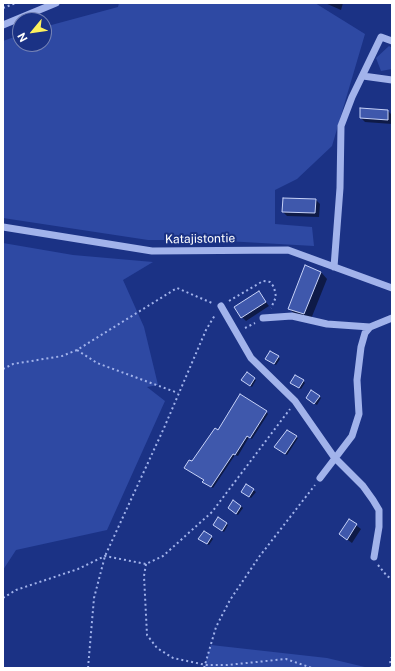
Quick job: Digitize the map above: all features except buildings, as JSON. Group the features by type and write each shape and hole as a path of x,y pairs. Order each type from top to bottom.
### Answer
{"street":[{"path":"3,25 56,3"},
{"path":"334,266 340,188 341,126 352,97 381,38 392,41"},
{"path":"363,76 392,80"},
{"name":"Katajistontie","path":"3,227 152,251 288,250 392,288"},
{"path":"221,306 251,358 295,401 334,457 363,486 379,510 379,527 374,557"},
{"path":"264,318 292,316 327,324 370,327 392,318"},
{"path":"320,478 334,457 348,443 359,414 357,380 361,347 365,333 370,327"}],"path":[{"path":"3,8 16,3"},
{"path":"3,369 13,364 62,356 77,350 176,288 221,306"},
{"path":"77,350 97,363 178,393 133,497 105,556 94,598 88,668"},
{"path":"3,598 16,590 78,569 105,556 146,564 164,556 212,512 295,401"},
{"path":"204,668 216,627 230,600 259,557 320,478"},
{"path":"374,557 379,568 392,579"},
{"path":"146,564 144,576 147,635 157,648 173,658 206,665 227,665 286,659 312,668"},
{"path":"391,668 390,660 392,657"}],"shaded area":[{"path":"119,3 315,3 365,34 332,146 297,179 275,190 275,224 312,227 314,246 208,240 148,240 3,218 3,41 12,38 12,52 52,52 52,25 118,7"},
{"path":"389,46 392,48 392,69 381,71 376,58"},
{"path":"3,243 73,255 153,262 123,280 144,327 158,385 147,387 165,401 107,530 16,550 3,570"},
{"path":"211,645 327,658 369,668 204,668"}]}
